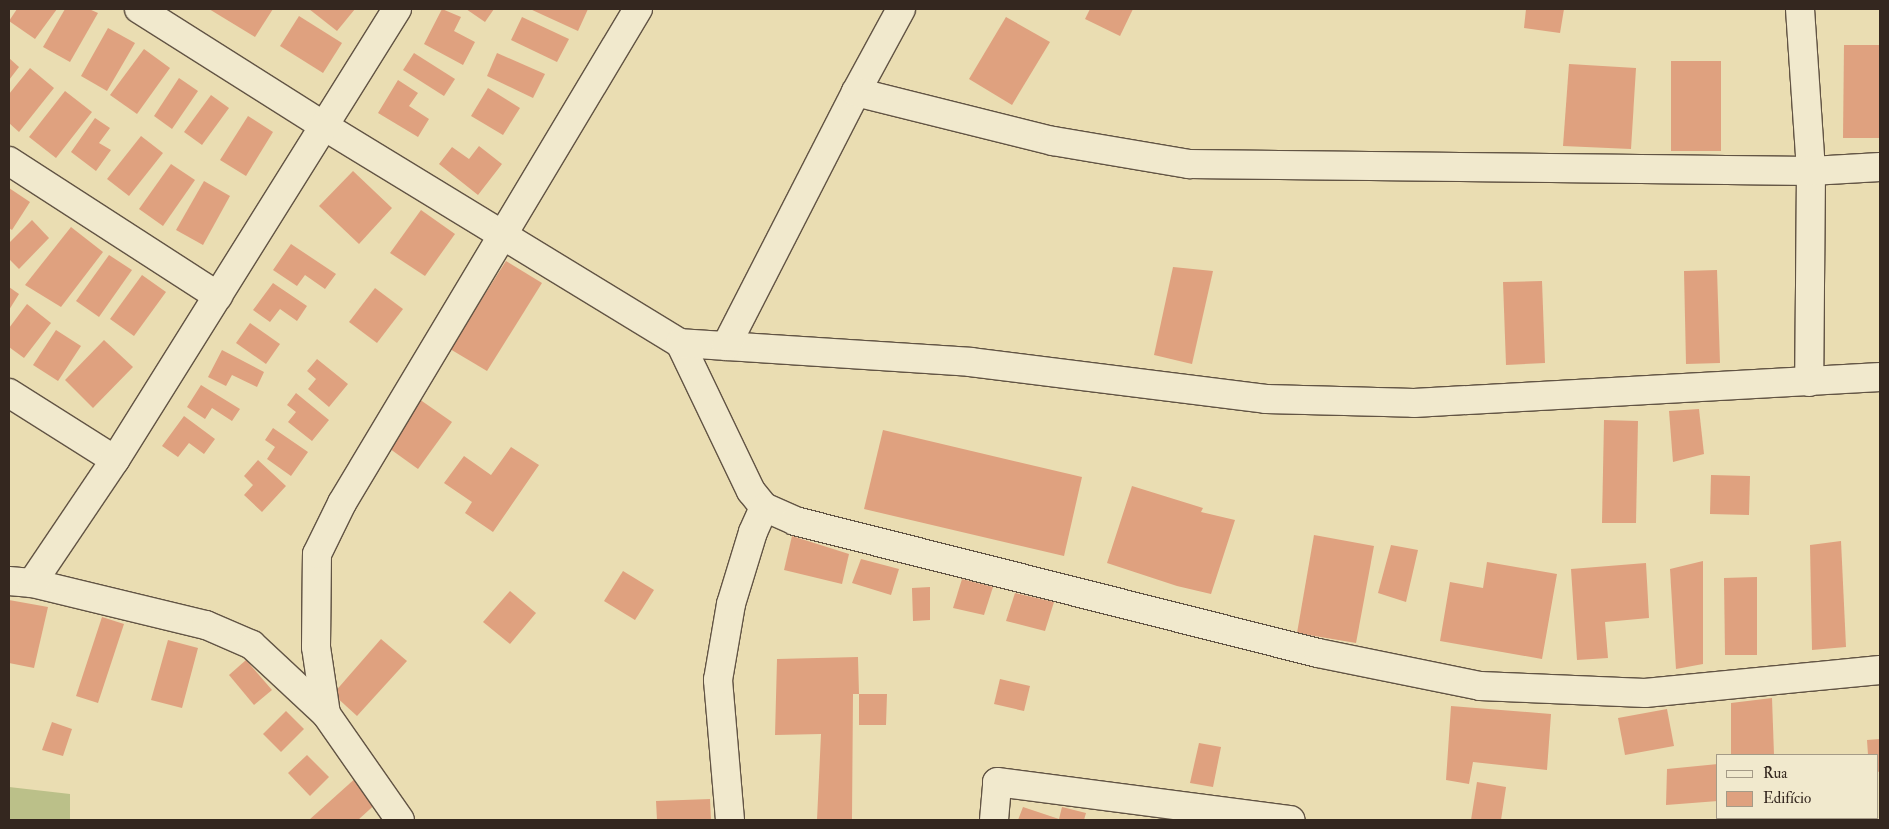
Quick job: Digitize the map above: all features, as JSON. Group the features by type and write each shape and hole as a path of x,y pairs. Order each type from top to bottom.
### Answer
{"street":[{"path":"397,9 115,460 20,582 206,625 252,645 326,714 400,820"},
{"path":"326,714 316,647 318,554 342,503 505,235 638,9"},
{"path":"726,346 856,92 901,9"},
{"path":"1800,9 1811,171 1809,382"},
{"path":"150,12 324,126 680,343 970,362 1266,399 1414,403 1880,378"},
{"path":"856,92 1053,141 1189,164 1811,171 1880,167"},
{"path":"9,161 218,296"},
{"path":"680,343 751,491 764,508 795,521 1308,650 1480,686 1645,693 1880,670"},
{"path":"9,393 115,460"},
{"path":"730,820 718,680 731,604 753,532 764,508"},
{"path":"994,820 997,782 1292,820"}],"green space":[{"path":"9,787 70,794 70,820 9,820"}],"building":[{"path":"17,9 57,9 35,39 9,21"},
{"path":"65,9 89,9 98,13 70,62 43,47"},
{"path":"209,9 273,9 255,37"},
{"path":"309,9 355,9 337,31"},
{"path":"442,9 461,17 454,31 475,42 463,65 424,44"},
{"path":"466,9 494,9 485,22"},
{"path":"530,9 588,9 578,31"},
{"path":"1090,9 1133,9 1120,36 1085,19"},
{"path":"1526,9 1564,9 1560,33 1524,28"},
{"path":"299,16 342,43 323,73 280,46"},
{"path":"522,17 569,39 557,62 511,40"},
{"path":"1006,17 1050,42 1012,105 969,79"},
{"path":"108,28 135,43 107,91 81,76"},
{"path":"1844,45 1880,45 1880,138 1843,138"},
{"path":"144,49 170,68 137,114 110,95"},
{"path":"414,53 455,79 444,96 403,70"},
{"path":"497,53 545,74 533,98 487,76"},
{"path":"9,58 19,67 9,80"},
{"path":"1671,61 1721,61 1721,151 1671,151"},
{"path":"1569,64 1636,68 1631,149 1563,146"},
{"path":"30,68 54,88 19,132 9,123 9,94"},
{"path":"179,78 198,91 172,129 154,116"},
{"path":"398,80 418,93 409,106 429,119 418,137 378,113"},
{"path":"488,88 520,108 503,135 471,116"},
{"path":"65,91 92,112 56,158 29,137"},
{"path":"211,95 229,108 202,145 184,132"},
{"path":"248,116 273,132 246,176 220,160"},
{"path":"95,118 110,128 99,143 111,150 96,171 71,152"},
{"path":"141,136 163,153 129,196 107,179"},
{"path":"479,146 502,164 478,195 439,164 452,147 469,159"},
{"path":"171,164 195,180 163,226 139,209"},
{"path":"353,171 392,208 359,244 319,206"},
{"path":"204,181 230,196 203,245 176,230"},
{"path":"9,188 30,202 12,230 9,228"},
{"path":"421,210 455,234 425,276 390,253"},
{"path":"32,220 49,238 19,269 9,259 9,243"},
{"path":"71,227 103,252 61,307 25,285"},
{"path":"291,244 336,274 325,289 305,275 297,286 273,270"},
{"path":"109,255 132,270 99,317 76,301"},
{"path":"506,261 542,283 487,371 450,349"},
{"path":"1173,267 1213,271 1192,364 1154,355"},
{"path":"1717,270 1720,363 1686,364 1684,271"},
{"path":"142,275 166,292 134,336 110,319"},
{"path":"1542,281 1545,363 1506,365 1503,282"},
{"path":"273,283 307,306 297,321 280,309 270,322 253,310"},
{"path":"9,287 19,294 9,310"},
{"path":"375,288 403,309 377,343 349,322"},
{"path":"27,304 51,323 24,358 9,347 9,328"},
{"path":"250,323 280,344 266,364 236,343"},
{"path":"56,330 81,346 58,381 33,365"},
{"path":"104,340 133,367 93,408 65,380"},
{"path":"222,350 264,372 257,387 232,375 226,386 208,377"},
{"path":"317,359 348,384 329,407 308,389 316,379 307,371"},
{"path":"201,385 240,409 232,421 212,408 205,419 187,407"},
{"path":"296,393 329,420 312,441 288,422 296,412 287,405"},
{"path":"419,399 452,422 418,469 386,446"},
{"path":"1699,409 1704,454 1673,462 1669,411"},
{"path":"184,416 215,439 204,454 189,443 178,457 162,446"},
{"path":"1604,420 1638,421 1636,523 1602,523"},
{"path":"273,428 308,452 291,476 267,459 275,447 265,440"},
{"path":"883,430 1082,477 1064,556 864,509"},
{"path":"511,447 539,465 493,532 465,513 472,502 444,483 464,456 491,475"},
{"path":"258,460 286,486 262,512 244,495 253,485 244,476"},
{"path":"1711,475 1750,476 1749,515 1710,514"},
{"path":"1132,486 1203,508 1201,512 1235,520 1211,594 1177,586 1107,563"},
{"path":"1314,535 1374,546 1356,643 1297,633"},
{"path":"792,536 849,554 842,584 784,570"},
{"path":"1841,541 1846,647 1812,650 1810,545"},
{"path":"1391,545 1418,550 1406,602 1378,593"},
{"path":"861,559 899,569 891,595 852,583"},
{"path":"1703,561 1703,664 1676,669 1670,569"},
{"path":"1487,562 1557,574 1542,659 1440,641 1450,582 1483,588"},
{"path":"1646,563 1649,618 1605,622 1608,658 1577,660 1571,569"},
{"path":"623,571 654,590 635,620 604,601"},
{"path":"1757,577 1757,655 1725,655 1724,578"},
{"path":"962,579 993,587 984,615 953,608"},
{"path":"930,587 930,620 913,621 912,588"},
{"path":"510,591 536,613 510,644 483,622"},
{"path":"1015,593 1054,602 1045,631 1006,621"},
{"path":"9,600 48,607 34,668 9,663"},
{"path":"102,617 124,624 98,703 76,696"},
{"path":"381,639 407,661 357,716 333,694"},
{"path":"168,640 198,648 182,708 151,700"},
{"path":"858,657 859,694 853,694 852,820 817,820 821,734 775,735 777,659"},
{"path":"246,660 272,690 254,705 229,675"},
{"path":"1000,679 1030,686 1024,711 994,704"},
{"path":"859,694 887,694 886,725 859,725"},
{"path":"1772,698 1774,754 1731,754 1731,703"},
{"path":"1451,706 1551,714 1547,770 1473,762 1469,784 1446,780"},
{"path":"1667,709 1674,746 1625,755 1618,718"},
{"path":"286,711 304,729 281,752 263,734"},
{"path":"52,722 72,729 63,756 42,750"},
{"path":"1880,739 1879,772 1879,754 1868,754 1867,740"},
{"path":"1199,743 1221,747 1213,787 1190,783"},
{"path":"307,755 329,777 310,796 288,773"},
{"path":"1716,764 1716,801 1666,805 1667,769"},
{"path":"358,776 380,800 358,820 309,820"},
{"path":"1477,782 1506,787 1501,820 1471,820"},
{"path":"710,799 711,820 657,820 656,801"},
{"path":"1023,807 1059,819 1062,807 1086,813 1084,820 1018,820"}]}
